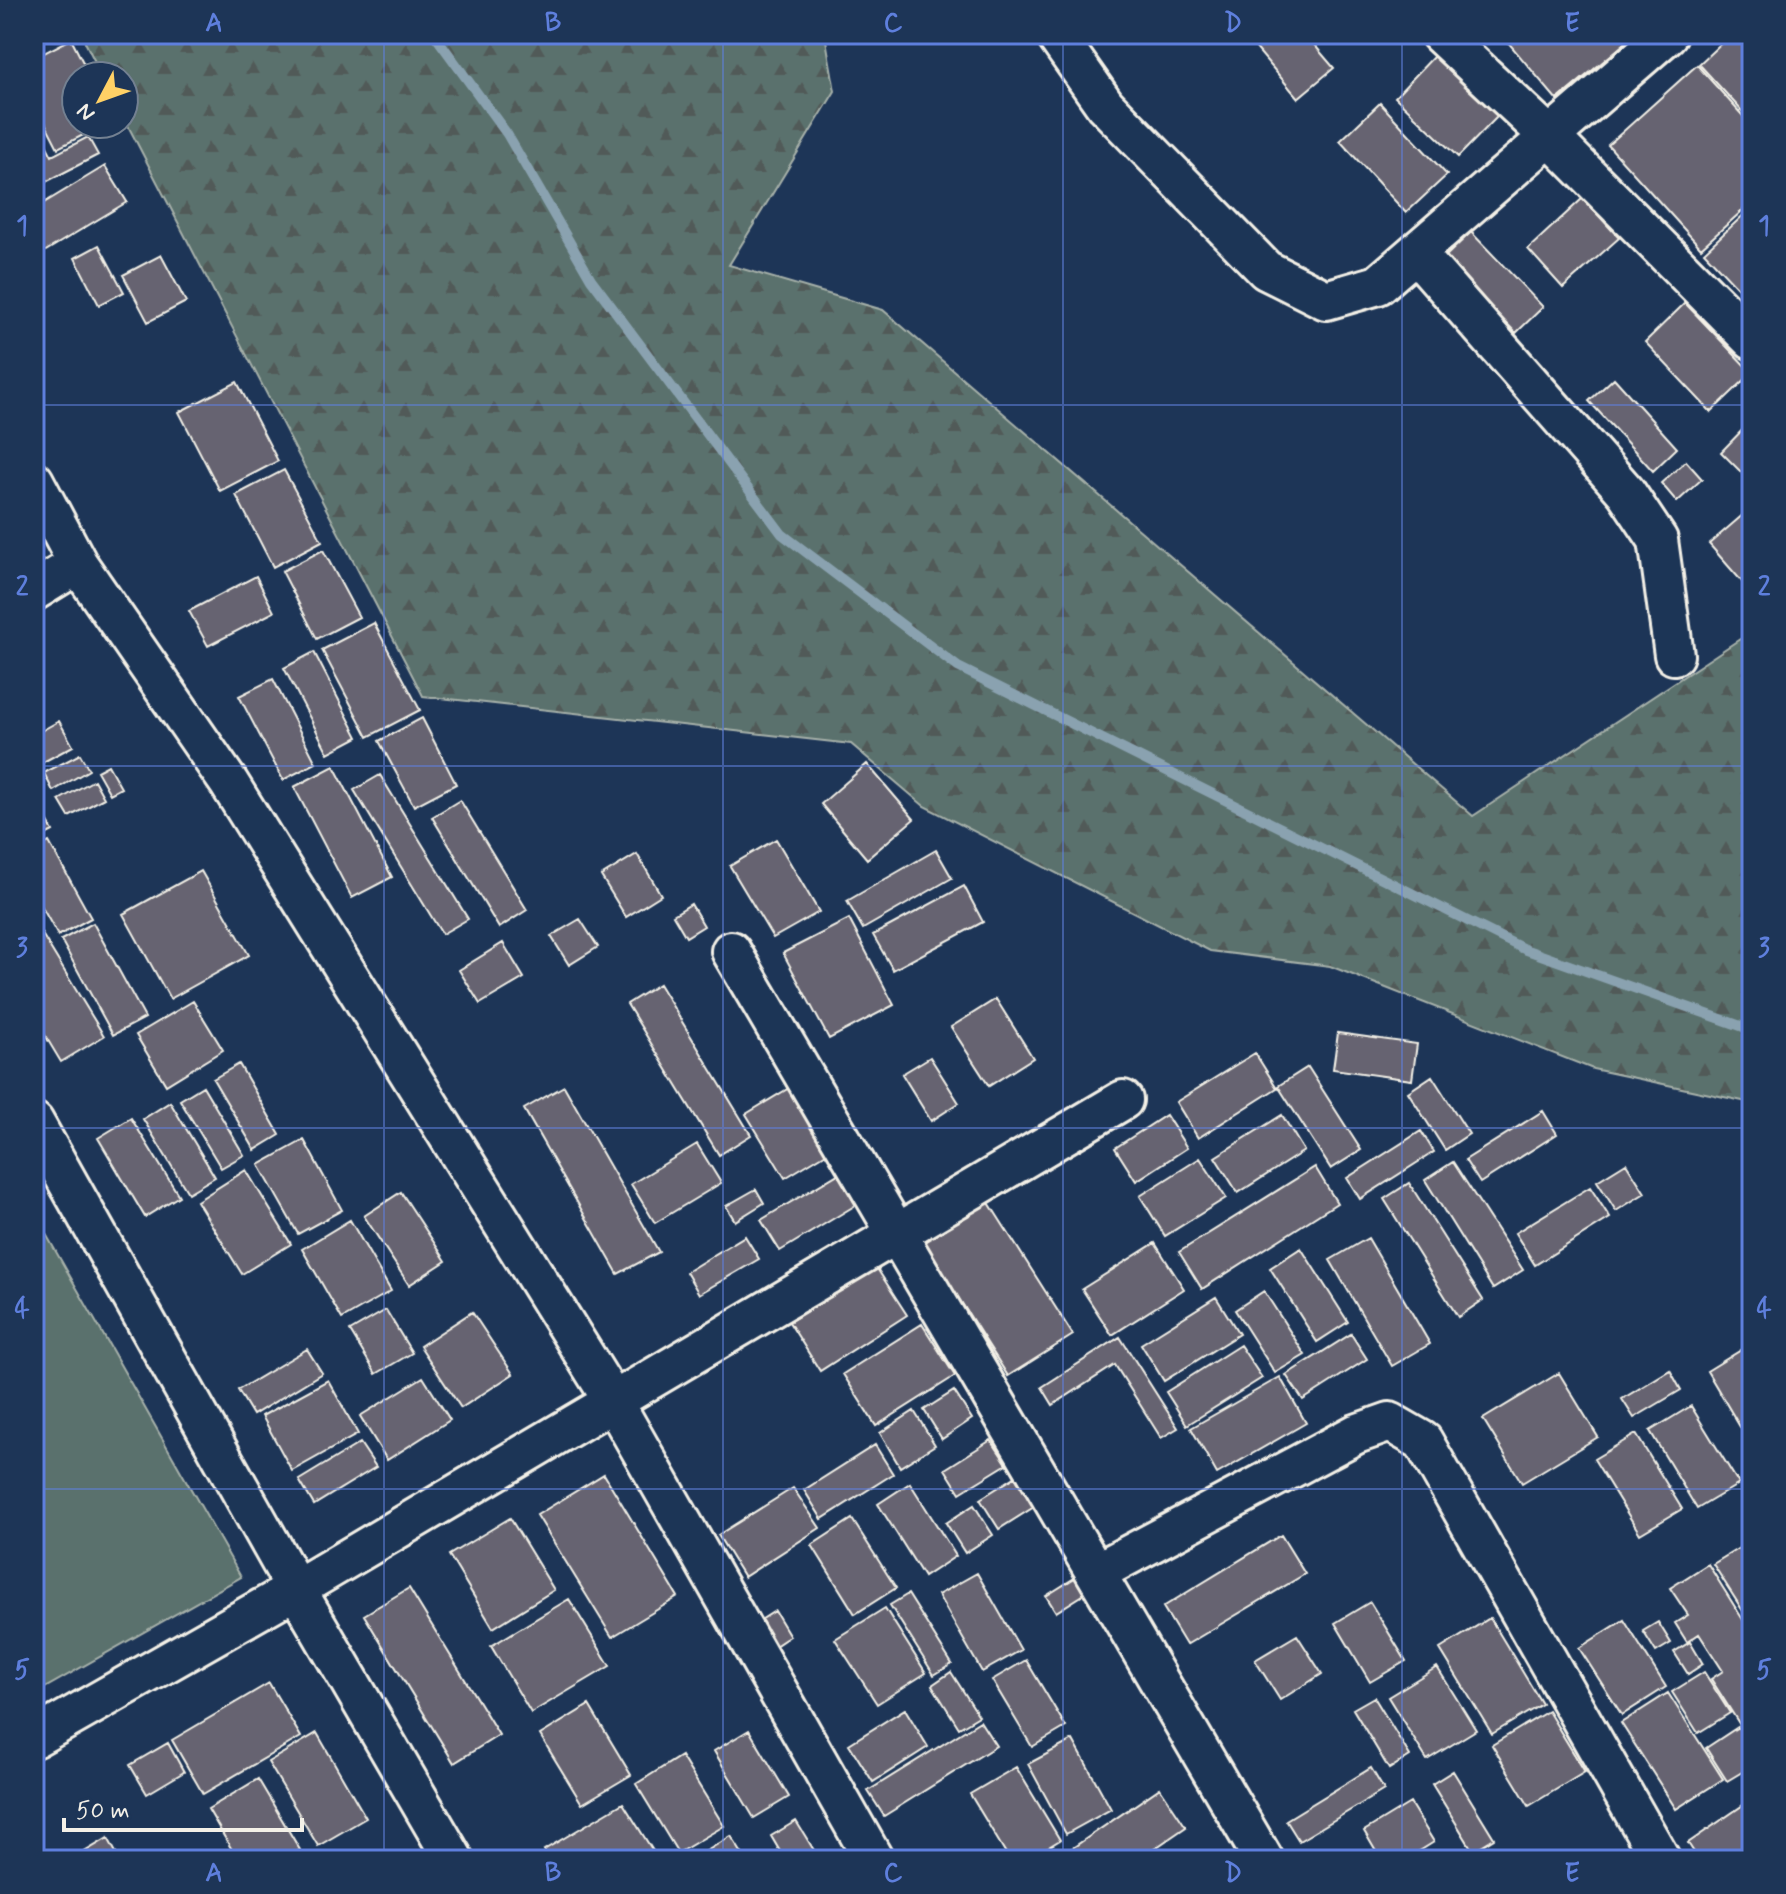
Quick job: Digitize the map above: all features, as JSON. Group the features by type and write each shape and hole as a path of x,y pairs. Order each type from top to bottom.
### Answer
{"street":[{"path":"1055,34 1105,105 1266,270 1326,300 1378,285 1668,34"},
{"path":"1440,34 1551,138 1752,340"},
{"path":"1416,253 1626,492 1658,540 1674,655"},
{"path":"34,481 78,564 229,783 613,1401 874,1860"},
{"path":"34,591 78,564"},
{"path":"731,951 1264,1860"},
{"path":"34,1738 296,1589 1123,1100"},
{"path":"34,1122 296,1589 454,1860"},
{"path":"1097,1572 1356,1434 1390,1422 1423,1441 1661,1860"}],"green space":[{"path":"81,34 825,34 835,91 729,265 883,310 1473,816 1740,639 1752,651 1752,1103 1593,1069 1330,966 1210,951 924,806 851,744 423,696 135,140 140,140 140,60 94,60"},
{"path":"34,1213 241,1577 34,1694"}],"building":[{"path":"1244,34 1305,34 1334,68 1298,98"},
{"path":"1501,34 1636,34 1557,100"},
{"path":"1731,34 1752,34 1752,122 1699,64"},
{"path":"71,39 82,60 60,60 60,140 74,140 58,148 34,101 34,58"},
{"path":"1436,54 1499,115 1458,157 1395,97"},
{"path":"1697,65 1752,126 1752,202 1701,248 1608,145"},
{"path":"1380,103 1447,175 1406,213 1340,141"},
{"path":"34,121 52,156 82,140 90,140 98,155 34,188"},
{"path":"105,166 127,202 34,258 34,209"},
{"path":"1583,198 1619,238 1563,288 1528,249"},
{"path":"1752,207 1752,303 1704,252"},
{"path":"1471,232 1543,307 1516,333 1444,258"},
{"path":"99,245 124,292 99,305 75,258"},
{"path":"161,255 186,302 148,322 123,275"},
{"path":"1685,303 1752,373 1711,412 1645,342"},
{"path":"1614,378 1677,448 1653,471 1589,401"},
{"path":"237,382 278,461 220,491 179,412"},
{"path":"1752,420 1752,482 1751,482 1721,452"},
{"path":"1686,461 1702,479 1677,502 1661,483"},
{"path":"284,470 322,541 273,567 236,495"},
{"path":"1752,507 1752,593 1709,544"},
{"path":"323,550 359,617 317,639 282,571"},
{"path":"256,576 274,612 208,646 189,611"},
{"path":"374,623 420,710 368,737 322,650"},
{"path":"314,652 358,737 328,753 284,668"},
{"path":"273,679 316,763 283,780 239,696"},
{"path":"422,718 456,784 414,806 379,741"},
{"path":"59,721 73,746 34,767 34,735"},
{"path":"80,754 89,770 53,791 44,773"},
{"path":"867,764 914,819 867,859 821,804"},
{"path":"108,765 121,788 110,794 97,771"},
{"path":"334,766 392,877 352,898 294,787"},
{"path":"380,775 468,919 442,934 354,790"},
{"path":"94,780 104,798 69,817 59,800"},
{"path":"34,797 53,831 34,841"},
{"path":"460,800 527,910 499,928 432,817"},
{"path":"776,839 819,912 773,938 730,866"},
{"path":"49,842 91,918 58,936 34,893 34,850"},
{"path":"936,850 952,878 863,929 847,901"},
{"path":"637,854 661,895 626,917 601,876"},
{"path":"201,871 249,955 170,999 123,914"},
{"path":"964,886 983,922 893,970 873,935"},
{"path":"691,904 704,926 686,937 673,915"},
{"path":"580,919 598,947 569,965 551,936"},
{"path":"849,919 894,1005 829,1039 783,953"},
{"path":"34,921 104,1036 61,1062 34,1017"},
{"path":"93,923 145,1018 113,1035 61,940"},
{"path":"503,943 524,978 480,1004 459,970"},
{"path":"659,984 751,1135 719,1155 627,1004"},
{"path":"996,999 1033,1058 989,1086 951,1027"},
{"path":"193,1001 223,1050 166,1085 136,1035"},
{"path":"1338,1033 1417,1044 1412,1080 1333,1069"},
{"path":"1255,1053 1277,1088 1198,1138 1176,1102"},
{"path":"930,1057 959,1103 931,1121 902,1074"},
{"path":"239,1064 280,1135 255,1150 213,1079"},
{"path":"1308,1067 1361,1150 1331,1169 1278,1086"},
{"path":"1432,1076 1469,1134 1445,1150 1408,1092"},
{"path":"794,1085 833,1149 785,1178 746,1114"},
{"path":"203,1086 244,1155 221,1168 180,1100"},
{"path":"564,1086 659,1252 618,1274 524,1109"},
{"path":"170,1102 215,1177 188,1193 143,1119"},
{"path":"1543,1111 1557,1134 1480,1183 1465,1160"},
{"path":"1166,1115 1187,1148 1136,1181 1115,1148"},
{"path":"1282,1115 1304,1151 1238,1193 1215,1157"},
{"path":"131,1118 179,1196 145,1217 98,1138"},
{"path":"1421,1131 1434,1152 1360,1199 1347,1178"},
{"path":"304,1140 342,1210 298,1234 259,1165"},
{"path":"697,1144 721,1183 655,1223 631,1184"},
{"path":"1200,1158 1226,1198 1165,1236 1140,1196"},
{"path":"1453,1162 1523,1270 1493,1289 1425,1180"},
{"path":"1626,1163 1645,1193 1616,1211 1597,1181"},
{"path":"1315,1167 1337,1203 1202,1289 1179,1252"},
{"path":"246,1170 291,1244 242,1274 197,1201"},
{"path":"838,1174 856,1205 780,1251 761,1220"},
{"path":"1409,1183 1483,1300 1458,1317 1384,1199"},
{"path":"1590,1187 1610,1218 1535,1265 1515,1233"},
{"path":"756,1189 764,1203 735,1221 726,1206"},
{"path":"401,1192 446,1261 409,1285 364,1216"},
{"path":"986,1198 1073,1335 1008,1376 921,1239"},
{"path":"350,1220 391,1291 342,1319 302,1249"},
{"path":"745,1236 759,1259 699,1294 686,1272"},
{"path":"1368,1238 1430,1344 1392,1366 1330,1260"},
{"path":"1155,1243 1184,1289 1112,1335 1082,1289"},
{"path":"1301,1248 1348,1322 1317,1342 1270,1268"},
{"path":"876,1267 907,1315 820,1371 789,1322"},
{"path":"1264,1291 1305,1355 1275,1373 1235,1310"},
{"path":"1216,1297 1239,1334 1164,1381 1141,1344"},
{"path":"386,1310 412,1353 376,1374 350,1331"},
{"path":"472,1312 513,1374 461,1408 420,1346"},
{"path":"922,1324 955,1376 876,1426 843,1374"},
{"path":"1351,1334 1367,1359 1303,1400 1286,1375"},
{"path":"1120,1337 1178,1428 1161,1438 1115,1365 1053,1405 1042,1387"},
{"path":"1240,1345 1262,1378 1187,1425 1166,1392"},
{"path":"1752,1346 1752,1447 1707,1371"},
{"path":"307,1349 322,1373 253,1415 238,1390"},
{"path":"1670,1370 1681,1390 1634,1418 1622,1399"},
{"path":"1559,1373 1598,1437 1522,1483 1483,1419"},
{"path":"423,1377 450,1420 387,1460 360,1416"},
{"path":"1280,1377 1306,1423 1217,1474 1191,1428"},
{"path":"328,1380 358,1434 292,1471 262,1416"},
{"path":"954,1391 972,1419 942,1439 924,1410"},
{"path":"1691,1406 1739,1484 1697,1509 1650,1431"},
{"path":"914,1411 935,1445 900,1467 880,1433"},
{"path":"1636,1434 1682,1509 1640,1534 1594,1459"},
{"path":"991,1440 1007,1464 960,1493 945,1469"},
{"path":"360,1443 376,1467 314,1505 299,1480"},
{"path":"875,1445 893,1474 822,1519 804,1490"},
{"path":"604,1474 678,1597 612,1637 537,1515"},
{"path":"1015,1477 1034,1507 999,1529 980,1499"},
{"path":"910,1483 956,1556 924,1577 878,1504"},
{"path":"793,1488 820,1528 744,1577 718,1535"},
{"path":"974,1505 993,1535 965,1553 946,1523"},
{"path":"510,1518 554,1590 493,1628 449,1555"},
{"path":"852,1519 896,1588 855,1614 812,1545"},
{"path":"1281,1535 1305,1574 1186,1645 1163,1607"},
{"path":"1744,1545 1752,1557 1752,1625 1713,1564"},
{"path":"1708,1564 1752,1634 1752,1744 1711,1679 1723,1671 1699,1634 1687,1642 1675,1623 1688,1615 1670,1588"},
{"path":"977,1573 1021,1650 982,1672 938,1595"},
{"path":"1081,1574 1091,1590 1056,1612 1046,1596"},
{"path":"409,1588 499,1735 454,1763 364,1615"},
{"path":"908,1594 952,1664 934,1675 890,1605"},
{"path":"569,1599 610,1666 531,1713 491,1646"},
{"path":"1370,1602 1406,1661 1370,1682 1335,1623"},
{"path":"885,1608 926,1673 877,1704 835,1639"},
{"path":"775,1611 790,1636 772,1648 756,1623"},
{"path":"1490,1618 1542,1704 1492,1734 1440,1649"},
{"path":"1624,1620 1666,1687 1622,1715 1579,1648"},
{"path":"1658,1622 1671,1643 1656,1652 1643,1631"},
{"path":"1297,1635 1322,1674 1280,1700 1255,1660"},
{"path":"1690,1642 1703,1664 1688,1674 1674,1652"},
{"path":"1026,1660 1066,1727 1032,1747 992,1680"},
{"path":"1437,1667 1476,1730 1427,1760 1388,1697"},
{"path":"951,1672 979,1716 959,1728 932,1685"},
{"path":"1704,1672 1730,1713 1698,1733 1672,1692"},
{"path":"269,1683 301,1737 203,1794 172,1740"},
{"path":"1668,1693 1723,1779 1676,1809 1621,1723"},
{"path":"1374,1697 1410,1756 1389,1769 1353,1709"},
{"path":"589,1705 631,1775 582,1804 540,1735"},
{"path":"905,1709 928,1747 873,1782 849,1744"},
{"path":"1548,1711 1585,1772 1529,1806 1492,1745"},
{"path":"980,1721 996,1746 884,1816 868,1791"},
{"path":"1738,1727 1752,1749 1752,1766 1727,1781 1706,1748"},
{"path":"749,1730 789,1797 754,1818 714,1751"},
{"path":"317,1733 366,1818 318,1846 268,1762"},
{"path":"1073,1740 1111,1809 1066,1834 1028,1764"},
{"path":"168,1743 184,1772 147,1794 130,1765"},
{"path":"681,1756 724,1826 678,1853 636,1784"},
{"path":"1016,1767 1060,1840 1027,1860 1010,1860 970,1794"},
{"path":"1371,1768 1384,1790 1299,1841 1286,1820"},
{"path":"1453,1771 1494,1838 1473,1851 1432,1784"},
{"path":"258,1779 300,1850 283,1860 238,1860 208,1809"},
{"path":"1160,1788 1186,1827 1138,1860 1055,1860"},
{"path":"1752,1799 1752,1860 1699,1860 1688,1843"},
{"path":"623,1803 658,1859 550,1860 544,1850"},
{"path":"1410,1803 1434,1842 1405,1860 1381,1860 1364,1831"},
{"path":"796,1821 820,1860 785,1860 771,1836"},
{"path":"731,1836 746,1860 692,1860"},
{"path":"108,1838 120,1860 71,1860"}],"waterway":[{"path":"434,34 507,134 591,279 782,534 958,667 1524,949 1752,1030"}]}
